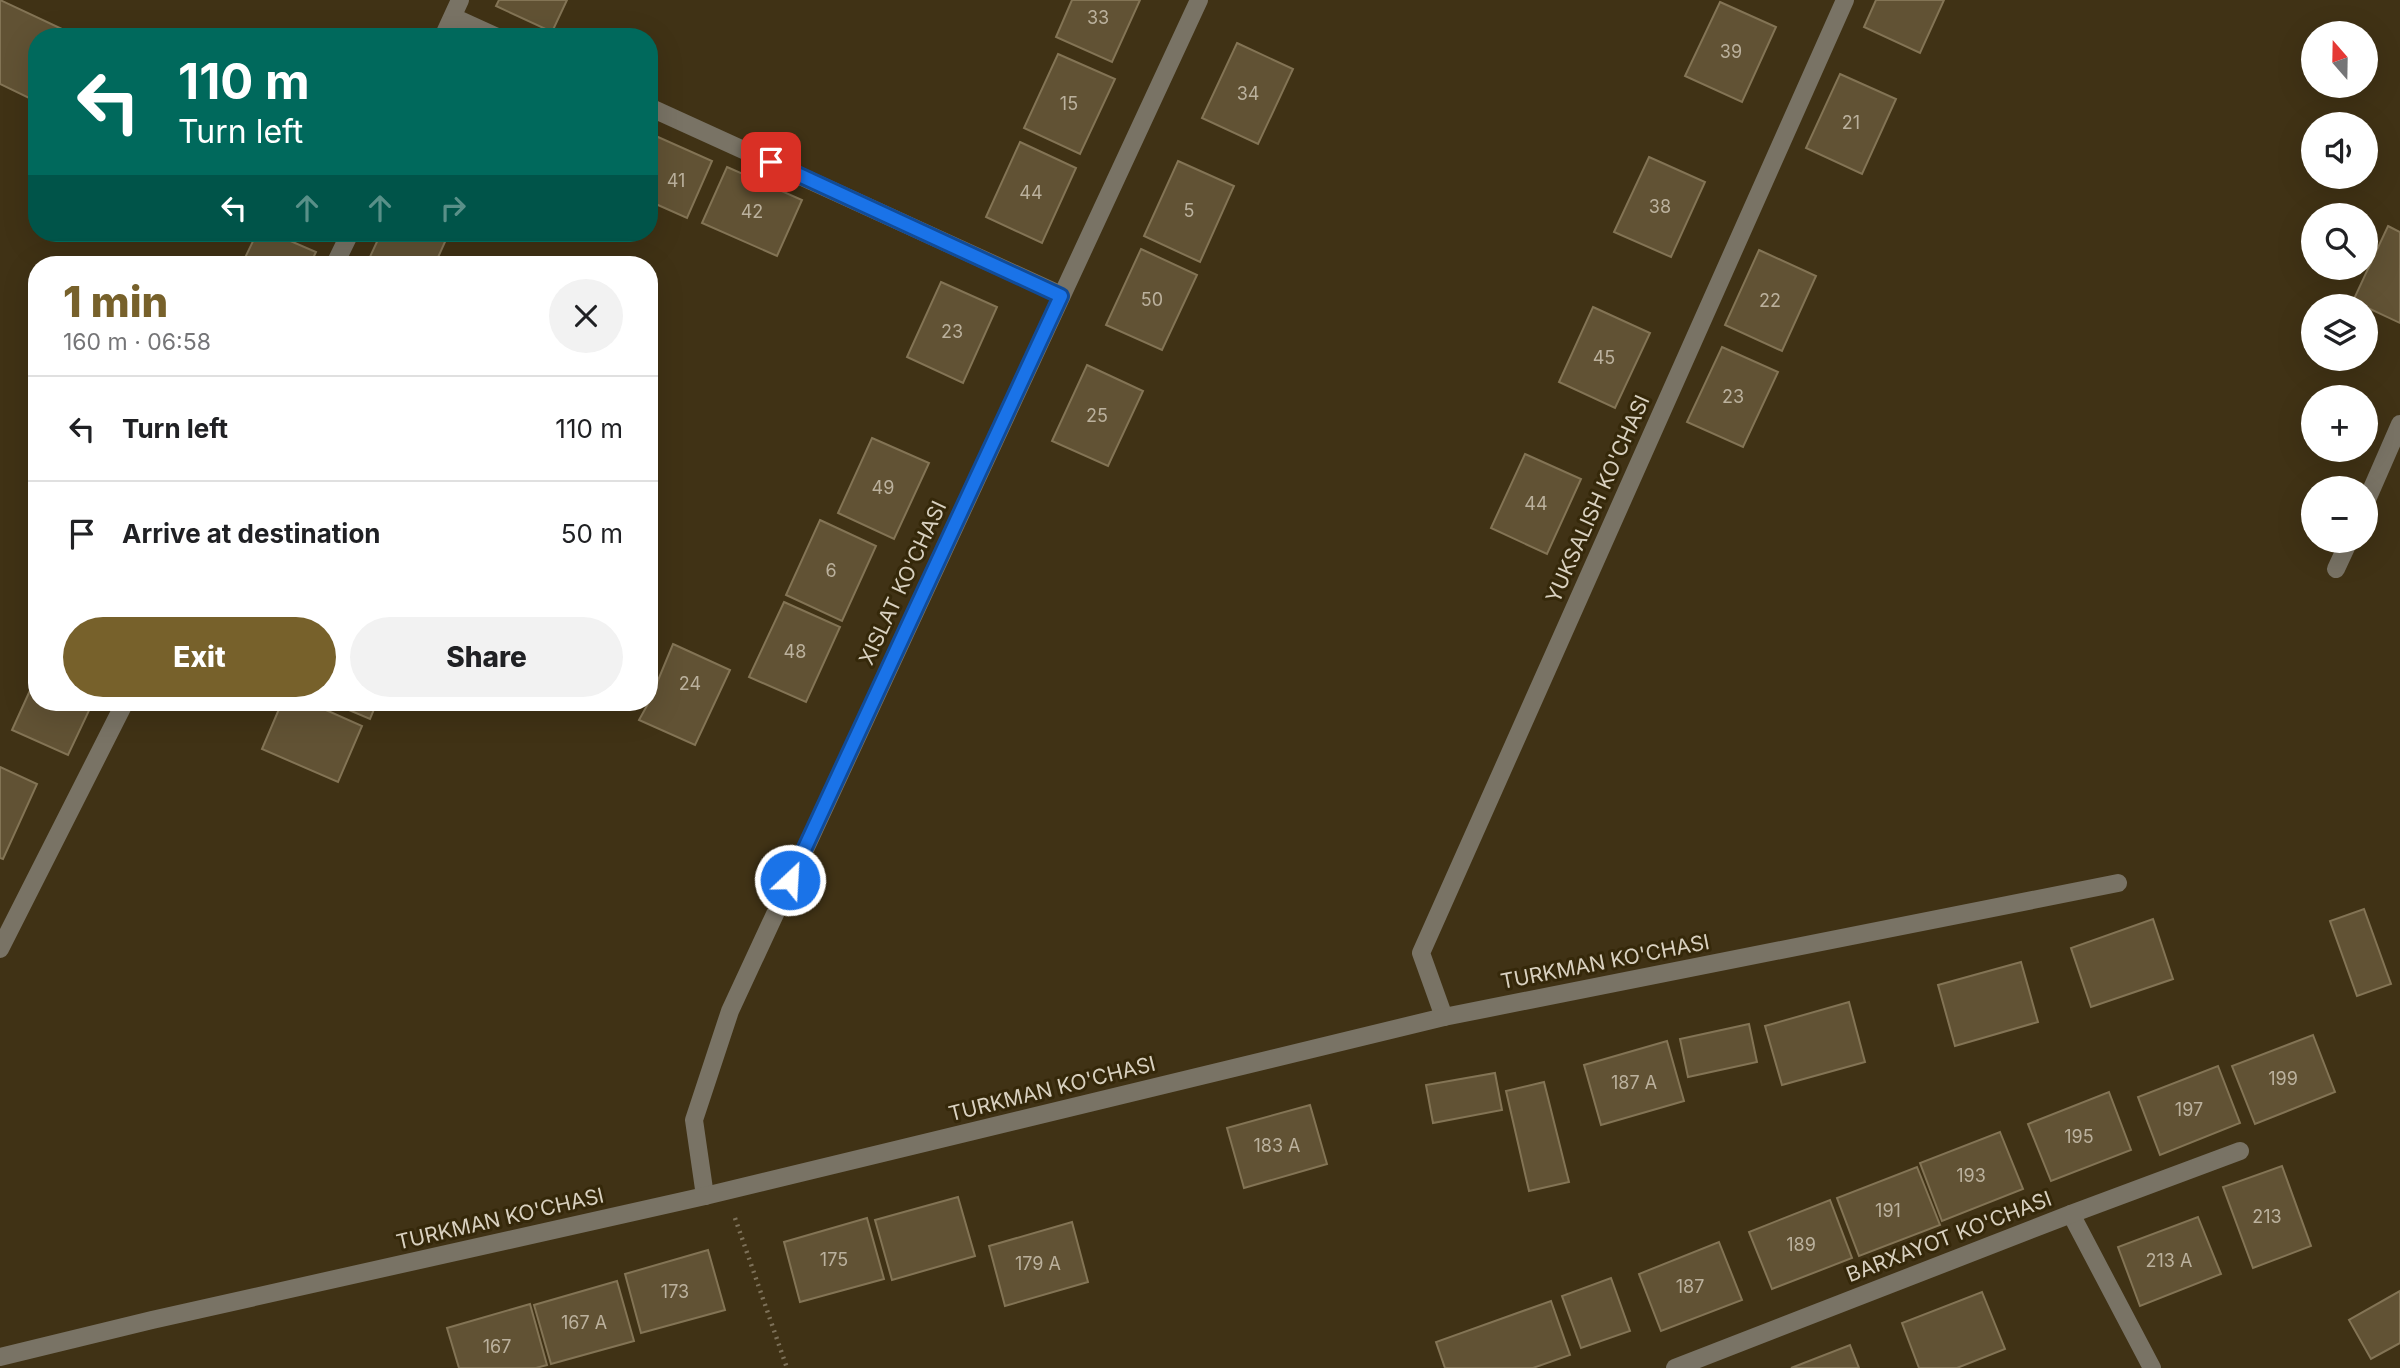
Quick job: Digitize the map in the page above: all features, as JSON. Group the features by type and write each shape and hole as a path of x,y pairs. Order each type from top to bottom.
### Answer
{"street":[{"name":"XISLAT KO'CHASI","path":"705,1196 694,1120 730,1011 1199,0"},
{"name":"YUKSALISH KO'CHASI","path":"1444,1017 1421,953 1845,0"},
{"path":"447,28 457,8 485,28"},
{"path":"658,111 1061,296"},
{"path":"2377,476 2400,424"},
{"path":"2336,569 2343,553"},
{"path":"0,949 120,711"},
{"name":"TURKMAN KO'CHASI","path":"0,1357 705,1196 1444,1017 2118,883"},
{"name":"BARXAYOT KO'CHASI","path":"1675,1368 2240,1151"},
{"path":"2071,1214 2152,1368"}],"path":[{"path":"725,1191 787,1368"}],"building":[{"path":"0,0 60,28 28,28 28,98 0,84"},
{"path":"499,0 567,0 554,28 543,28 496,6"},
{"path":"1072,0 1140,0 1112,62 1056,37"},
{"path":"1876,0 1944,0 1920,53 1864,27"},
{"path":"1720,2 1776,27 1742,102 1685,76"},
{"path":"1237,43 1293,69 1258,144 1202,118"},
{"path":"1058,54 1115,79 1080,154 1024,128"},
{"path":"1840,74 1896,99 1862,174 1806,148"},
{"path":"658,137 712,161 687,218 658,205"},
{"path":"1020,142 1076,168 1042,243 986,217"},
{"path":"1649,157 1705,182 1671,257 1614,232"},
{"path":"1178,161 1234,186 1200,262 1144,236"},
{"path":"727,167 802,200 777,256 702,223"},
{"path":"2388,226 2400,232 2400,323 2378,313 2378,294 2356,294 2363,280 2378,280 2378,247"},
{"path":"253,242 293,242 316,252 314,256 246,256"},
{"path":"377,242 445,242 439,256 370,256"},
{"path":"1141,249 1197,275 1162,350 1106,325"},
{"path":"1759,250 1816,276 1782,351 1725,325"},
{"path":"941,282 997,307 963,383 907,357"},
{"path":"1593,307 1650,333 1615,408 1559,382"},
{"path":"1722,347 1778,372 1743,447 1687,422"},
{"path":"1087,365 1143,391 1108,466 1052,441"},
{"path":"872,438 929,463 894,539 838,513"},
{"path":"1525,454 1581,479 1547,554 1491,528"},
{"path":"820,520 876,546 842,621 786,595"},
{"path":"784,602 840,627 806,702 749,677"},
{"path":"673,644 730,670 695,745 639,720 644,711 658,711 658,680"},
{"path":"28,695 28,711 89,711 68,755 12,730"},
{"path":"278,711 328,711 362,726 338,782 262,749"},
{"path":"351,711 373,711 370,719"},
{"path":"0,767 37,784 3,859 0,858"},
{"path":"2364,909 2391,984 2357,996 2330,921"},
{"path":"2153,919 2173,979 2091,1007 2071,948"},
{"path":"2021,962 2038,1022 1955,1046 1938,985"},
{"path":"1849,1002 1865,1062 1782,1085 1765,1026"},
{"path":"1749,1024 1757,1062 1688,1077 1680,1039"},
{"path":"2313,1035 2335,1092 2255,1124 2232,1066"},
{"path":"1667,1041 1684,1101 1601,1125 1584,1065"},
{"path":"2218,1066 2240,1123 2160,1155 2138,1097"},
{"path":"1495,1073 1502,1110 1433,1123 1426,1085"},
{"path":"1544,1082 1569,1182 1529,1191 1506,1091"},
{"path":"2109,1092 2131,1150 2051,1181 2028,1124"},
{"path":"1310,1105 1327,1164 1244,1188 1227,1128"},
{"path":"2000,1132 2023,1189 1942,1221 1920,1163"},
{"path":"2282,1166 2311,1246 2253,1268 2223,1187"},
{"path":"1917,1167 1940,1225 1859,1256 1837,1198"},
{"path":"958,1197 975,1256 892,1280 875,1220"},
{"path":"1830,1200 1852,1258 1772,1289 1749,1232"},
{"path":"2198,1217 2221,1274 2140,1306 2118,1247"},
{"path":"867,1218 884,1279 800,1302 784,1242"},
{"path":"1072,1222 1088,1282 1005,1306 989,1246"},
{"path":"1719,1242 1742,1300 1661,1331 1639,1274"},
{"path":"708,1250 725,1310 641,1333 625,1274"},
{"path":"1611,1278 1630,1331 1581,1348 1562,1296"},
{"path":"617,1281 634,1341 551,1364 534,1305"},
{"path":"2400,1291 2400,1343 2371,1359 2349,1320"},
{"path":"1982,1292 2005,1349 1957,1368 1919,1368 1902,1323"},
{"path":"1551,1301 1570,1355 1533,1368 1445,1368 1436,1342"},
{"path":"530,1304 547,1365 536,1368 459,1368 447,1328"},
{"path":"1850,1345 1859,1368 1791,1368"}],"route":[{"path":"771,162 1061,296 790,880"}]}
